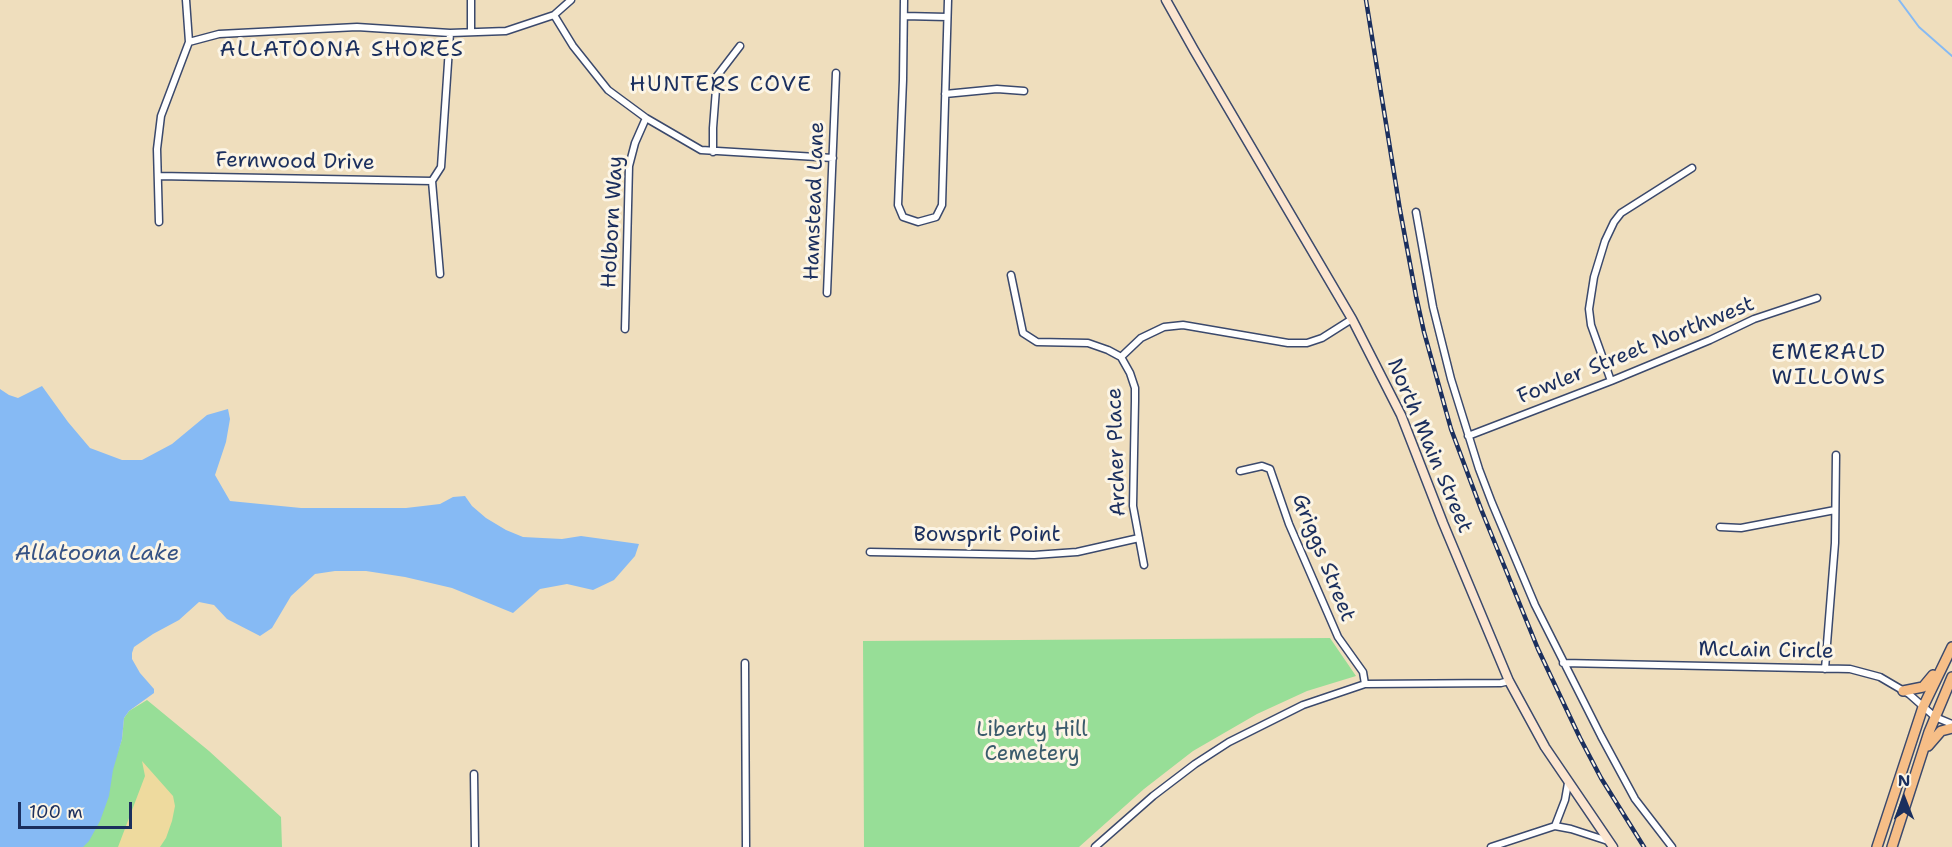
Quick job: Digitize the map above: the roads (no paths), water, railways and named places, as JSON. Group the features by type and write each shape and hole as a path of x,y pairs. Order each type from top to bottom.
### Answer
{"main road":[{"name":"North Main Street","path":"1167,0 1352,319 1401,415 1509,681 1545,747 1611,844"},
{"path":"1877,847 1923,707 1952,647"},
{"path":"1903,691 1923,687 1944,661"},
{"path":"1892,847 1920,758 1952,677"},
{"path":"1920,758 1936,735 1952,726"}],"street":[{"path":"159,222 157,149 161,116 189,42 186,0"},
{"path":"471,0 471,31"},
{"path":"189,42 219,34 357,27 450,33 506,31 554,15 571,0"},
{"path":"904,0 898,205 903,217 918,222 936,218 942,205 948,0"},
{"path":"554,15 573,46 608,90 645,118 700,150 833,158"},
{"path":"904,16 948,17"},
{"path":"440,274 432,181 441,168 450,33"},
{"path":"713,152 717,76 740,46"},
{"name":"Hamstead Lane","path":"827,293 836,74"},
{"path":"945,94 998,89 1024,91"},
{"name":"Holborn Way","path":"625,330 629,166 645,118"},
{"path":"1611,381 1591,326 1589,309 1594,277 1605,241 1621,213 1692,168"},
{"name":"Fernwood Drive","path":"158,176 432,181"},
{"path":"1416,212 1433,307 1468,436 1492,503 1535,605 1563,663 1635,799 1672,847"},
{"name":"Archer Place","path":"1011,276 1023,333 1037,342 1088,343 1121,357 1130,373 1135,388 1132,506 1144,565"},
{"name":"Fowler Street Northwest","path":"1468,436 1611,381 1754,319 1817,298"},
{"path":"1121,357 1141,338 1164,327 1183,325 1288,343 1307,343 1322,338 1352,319"},
{"path":"1825,669 1835,510 1836,454"},
{"name":"Griggs Street","path":"1240,471 1262,466 1270,469 1289,524 1338,638 1363,672 1365,684"},
{"path":"1720,527 1741,528 1835,510"},
{"name":"Bowsprit Point","path":"870,552 1034,555 1077,552 1139,538"},
{"path":"745,663 746,847"},
{"name":"McLain Circle","path":"1563,663 1866,672 1880,677 1903,691 1935,717 1952,726"},
{"path":"1095,847 1152,796 1195,764 1230,742 1303,705 1365,684 1501,683 1509,681"},
{"path":"474,774 476,847"},
{"path":"1555,826 1565,800 1568,783"},
{"path":"1491,847 1555,826 1571,829 1611,844"}],"water":[{"name":"Allatoona Lake","path":"42,386 90,448 122,460 142,460 172,444 207,415 228,409 230,419 226,442 215,475 230,501 301,508 406,508 440,504 453,497 465,496 472,506 486,518 523,537 562,539 581,536 639,544 635,556 614,580 593,590 567,584 540,589 513,613 452,588 366,571 335,571 315,574 291,596 272,628 260,636 227,619 214,605 199,602 179,620 134,647 132,659 140,673 154,689 154,693 129,711 124,718 122,739 113,770 109,796 100,821 89,841 83,847 0,847 0,389 18,398"}],"waterway":[{"path":"1899,0 1919,27 1952,56"}],"railway":[{"path":"1366,0 1416,296 1451,429 1538,649 1601,778 1644,847"}],"district":[{"name":"ALLATOONA SHORES","path":"342,50"},
{"name":"HUNTERS COVE","path":"721,85"},
{"name":"EMERALD WILLOWS","path":"1829,366"}],"park label":[{"name":"Liberty Hill Cemetery","path":"1032,743"}]}
